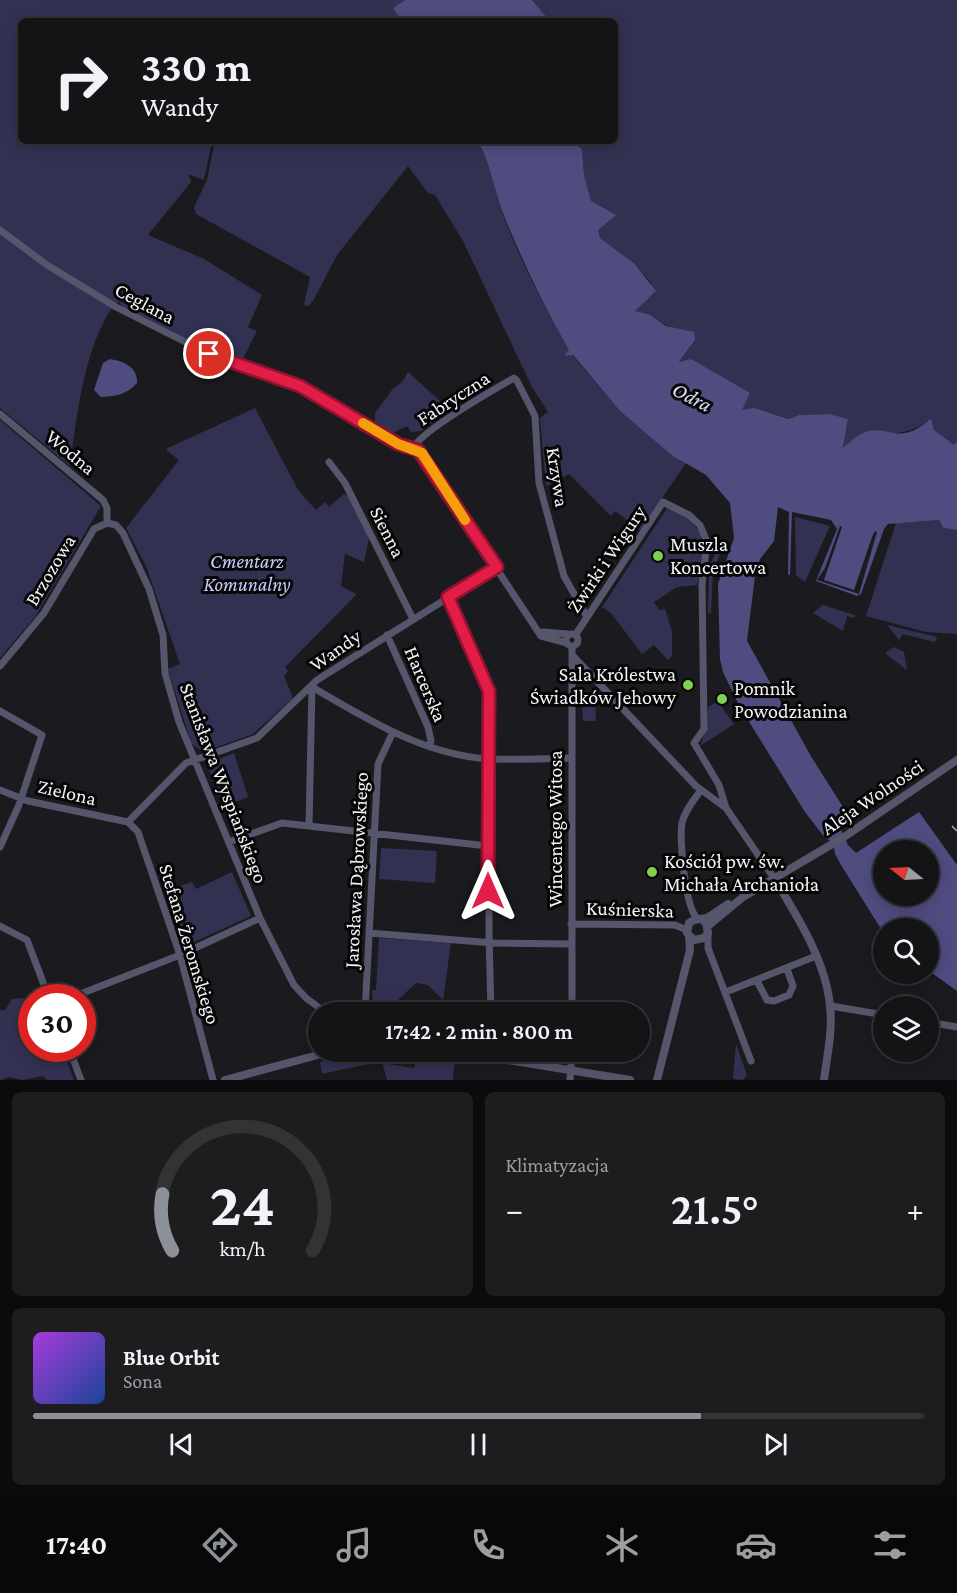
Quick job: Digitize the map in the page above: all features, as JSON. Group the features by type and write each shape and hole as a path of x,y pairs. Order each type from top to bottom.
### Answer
{"street":[{"name":"Ceglana","path":"0,230 47,265 116,307 209,354 300,386 398,444 413,448"},
{"name":"Fabryczna","path":"413,448 419,440 514,378"},
{"name":"Krzywa","path":"514,378 535,416 539,483 569,585 587,617"},
{"name":"Wodna","path":"0,414 103,500 107,508 107,523"},
{"path":"413,448 422,453 545,638 570,645 578,642 572,634"},
{"name":"Sienna","path":"329,462 345,483 413,619"},
{"name":"Żwirki i Wigury","path":"572,634 587,617 663,502 689,515 706,534 702,584 704,729 694,743 718,785 726,808"},
{"name":"Brzozowa","path":"0,666 44,613 94,529 107,523"},
{"name":"Stanisława Wyspiańskiego","path":"107,523 116,525 123,533 149,589 163,635 165,672 183,734 260,918 294,985 311,1002"},
{"name":"Wandy","path":"195,759 257,738 317,680 497,567"},
{"path":"448,597 489,691 488,846 491,1002"},
{"path":"539,630 549,635 572,634"},
{"path":"570,645 572,634"},
{"name":"Harcerska","path":"387,635 428,727 431,741 429,746"},
{"name":"Wincentego Witosa","path":"570,645 572,655 572,1002"},
{"path":"572,655 701,790 726,808 774,878 823,971 831,1006 824,1080"},
{"path":"309,826 312,687 393,732 429,746 489,759 571,758"},
{"path":"0,711 42,735 21,798 0,847"},
{"name":"Jarosława Dąbrowskiego","path":"366,1002 379,760 393,732"},
{"path":"128,822 186,764 195,759"},
{"name":"Aleja Wolności","path":"743,897 844,837 957,760"},
{"name":"Zielona","path":"0,790 21,798 128,822"},
{"path":"701,790 682,823 686,887 691,911 708,930 708,948 751,1061"},
{"name":"Stefana Żeromskiego","path":"128,822 138,832 180,955 213,1080"},
{"path":"229,842 278,824 488,846"},
{"path":"657,1080 690,950 689,923 743,897"},
{"path":"698,940 743,897"},
{"path":"96,988 180,955 260,918"},
{"name":"Kuśnierska","path":"572,924 675,925 688,933"},
{"path":"0,926 27,940 44,984"},
{"path":"369,933 490,943 572,944"},
{"path":"688,933 708,948"},
{"path":"726,992 816,956"},
{"path":"757,981 767,1000 774,1001 789,995 793,986 787,969"},
{"path":"831,1006 873,1013"},
{"path":"939,1024 957,1027"},
{"path":"225,1080 249,1077 308,1056"},
{"path":"74,1062 81,1080"},
{"path":"533,1062 613,1079 630,1080"},
{"path":"570,1080 571,1062"}],"green space":[{"path":"0,0 405,0 393,8 399,18 18,18 18,144 211,144 204,180 188,174 191,182 148,235 204,259 262,295 248,327 257,331 241,362 220,356 122,307 120,302 115,304 96,339 89,360 79,404 70,466 0,408"},
{"path":"532,0 957,0 957,441 954,446 934,430 931,418 909,431 865,437 843,449 848,419 830,414 799,415 789,419 775,414 741,410 749,393 679,363 695,340 634,311 652,284 635,264 600,238 584,175 582,149 575,144 618,144 618,18 547,18"},
{"path":"214,144 479,144 517,250 570,351 564,356 572,355 620,411 686,463 640,530 615,511 611,516 569,474 546,486 540,418 548,412 532,387 463,241 435,195 428,193 408,166 337,255 313,301 308,306 304,305 310,277 196,214 194,207 207,180"},
{"path":"408,372 450,410 421,431 411,432 407,426 393,433 375,421 375,413"},
{"name":"Cmentarz Komunalny","path":"255,408 298,490 316,510 325,502 329,507 344,494 348,496 369,538 364,562 345,554 341,586 356,594 355,596 285,667 288,671 284,676 293,698 253,734 203,752 191,743 168,669 180,664 146,566 126,528 179,460 166,450 168,448"},
{"path":"0,420 101,506 35,617 0,658"},
{"path":"668,507 689,518 705,538 703,563 697,585 677,587 654,602 659,610 665,609 672,631 672,656 668,660 654,645 642,654 611,613 602,607"},
{"path":"795,517 830,526 805,582 796,575"},
{"path":"939,520 943,528 957,530 957,634 926,632 866,616 896,523"},
{"path":"719,546 722,549 713,572 711,613 708,613 709,567"},
{"path":"823,605 855,615 855,618 847,616 843,631 813,613"},
{"path":"887,625 937,637 935,642 903,634 899,640"},
{"path":"894,647 904,652 907,670 885,653"},
{"path":"582,699 595,699 596,721 583,721"},
{"path":"715,703 720,705 734,724 700,746 706,730 708,707"},
{"path":"234,753 248,797 223,807 207,764"},
{"path":"381,848 437,851 435,883 379,879"},
{"path":"232,872 251,916 183,947 164,891 192,882 196,889"},
{"path":"379,938 451,943 443,1000 428,985 416,983 398,1002 373,1002 372,990 376,990"},
{"path":"18,998 18,1062 67,1062 74,1080 47,1080 43,1076 23,1080 9,1077 0,1080 0,1010 5,1010 12,999"},
{"path":"736,1044 747,1075 743,1080 733,1079"},
{"path":"320,1062 377,1062 322,1074"},
{"path":"382,1062 414,1068 415,1062 455,1062 453,1080 387,1080"}],"water":[{"path":"405,0 532,0 547,18 399,18 393,8"},
{"name":"Odra","path":"479,144 575,144 582,149 584,175 591,201 616,215 598,230 600,238 635,264 656,291 635,311 650,315 666,326 694,332 695,340 679,362 691,359 750,393 742,410 754,408 789,419 799,415 830,414 848,419 843,448 863,433 872,430 894,433 910,432 931,418 934,430 954,445 957,441 957,530 943,528 939,520 888,524 884,529 861,594 857,596 816,581 837,529 831,520 792,512 790,575 788,574 789,512 778,507 774,541 760,559 755,576 747,641 812,758 850,818 841,830 848,845 856,853 873,842 873,906 939,906 939,840 876,840 919,812 957,865 957,991 939,978 939,918 874,918 835,854 833,842 825,838 805,812 740,707 723,672 720,659 718,584 734,538 730,503 706,475 673,456 620,411 573,355 564,356 569,350 542,301 501,207"},
{"path":"110,359 129,366 137,377 137,383 120,394 101,397 94,390 103,363"}],"pier":[{"path":"840,526 842,527 824,580 854,590 872,537 875,531 877,532 859,594 817,580 825,568"}],"railway":[{"path":"952,826 957,831"}],"slow traffic":[{"path":"363,423 398,444 422,453 465,520"}],"place":[{"name":"Muszla Koncertowa","path":"658,556"},
{"name":"Sala Królestwa Świadków Jehowy","path":"688,685"},
{"name":"Pomnik Powodzianina","path":"722,699"},
{"name":"Kościół pw. św. Michała Archanioła","path":"652,872"}],"route":[{"path":"209,354 300,386 398,444 418,450 497,567 448,597 489,691 488,891"}]}
